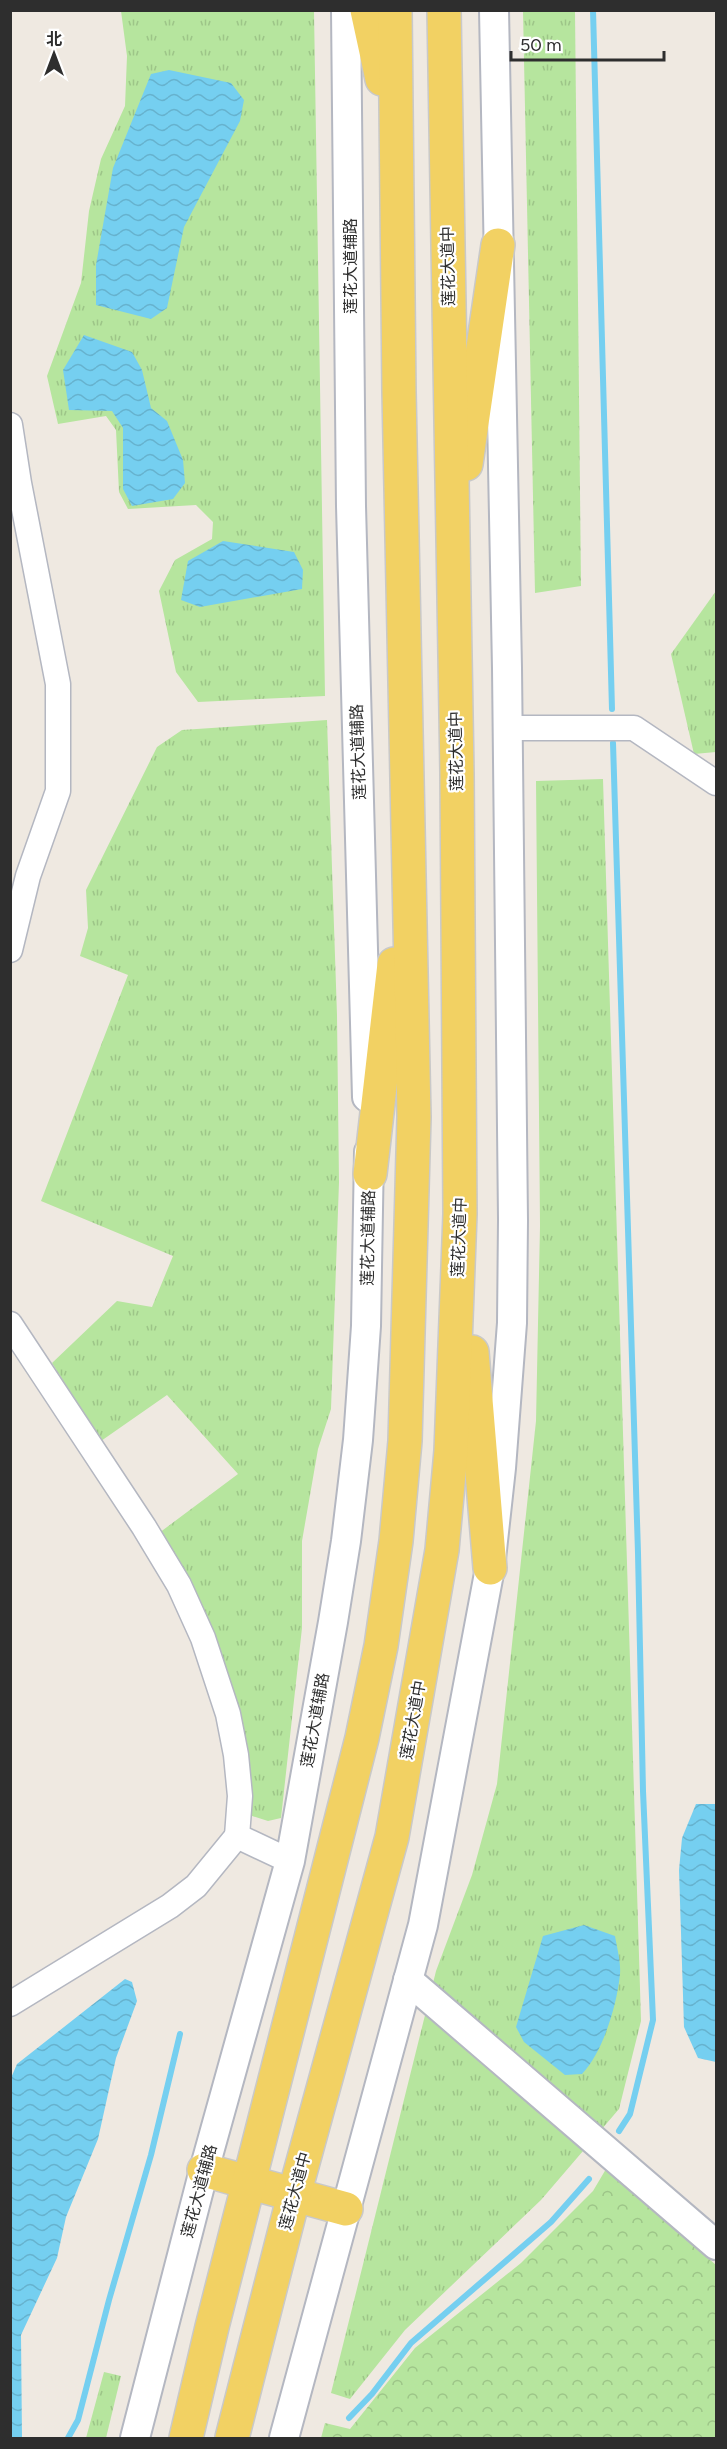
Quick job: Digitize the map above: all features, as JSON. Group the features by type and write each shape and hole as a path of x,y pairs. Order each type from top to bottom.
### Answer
{"main road":[{"path":"367,10 397,144"},
{"path":"186,2439 341,1825 381,1646 396,1540 405,1441 414,1117 399,404 395,10"},
{"name":"莲花大道中","path":"232,2439 294,2195 392,1837 442,1550 451,1451 460,1214 457,773 444,10"},
{"path":"452,564 498,245"},
{"path":"370,1174 408,840"},
{"path":"460,1214 490,1568"},
{"path":"341,1825 392,1837"},
{"path":"204,2170 346,2209"}],"street":[{"name":"莲花大道辅路","path":"135,2439 204,2170 290,1861 333,1622 346,1541 358,1440 366,1326 370,1174 351,506 346,10"},
{"path":"284,2439 423,1925 490,1568 512,1323 513,1220 507,728 494,10"},
{"path":"10,425 58,684 58,791 28,876 10,950"},
{"path":"507,728 634,728 717,783"},
{"path":"10,1324 156,1546 179,1585 203,1638 228,1714 236,1755 240,1796 237,1836 196,1886 170,1906 10,2004"},
{"path":"237,1836 290,1861"},
{"path":"408,1980 717,2245"}],"green space":[{"path":"121,11 314,11 325,696 198,702 176,672 159,591 175,560 212,539 213,522 196,505 128,509 119,492 116,430 106,416 58,424 47,376 81,283 89,211 101,159 125,106 127,56"},
{"path":"523,11 575,11 581,586 535,593"},
{"path":"716,591 716,752 694,754 671,654"},
{"path":"327,720 337,1015 339,1182 331,1409 318,1449 302,1541 302,1628 281,1818 268,1821 249,1815 159,1533 238,1474 167,1395 101,1441 52,1363 117,1301 152,1307 173,1256 41,1201 128,975 80,956 88,928 86,890 157,747 182,730"},
{"path":"603,779 641,2021 619,2109 541,2200 405,2330 350,2399 331,2393 436,1971 472,1875 497,1784 536,1421 540,1226 536,781"},
{"path":"606,2169 716,2265 716,2438 321,2438 325,2423 350,2429 415,2348 521,2263 593,2191"},
{"path":"104,2372 121,2376 106,2438 86,2438"}],"water":[{"path":"169,70 231,83 244,100 240,121 184,227 167,308 151,319 96,305 96,265 113,168 151,74"},
{"path":"84,335 132,352 142,370 151,408 167,421 183,460 185,483 173,499 132,506 123,489 123,428 112,411 69,410 63,370"},
{"path":"223,541 294,552 303,570 302,589 200,607 181,600 188,561"},
{"path":"696,1804 716,1804 716,2062 698,2058 684,2027 679,1870 682,1838"},
{"path":"584,1925 615,1936 620,1974 616,2000 608,2027 590,2065 582,2074 565,2075 524,2042 516,2027 543,1936"},
{"path":"125,1979 132,1982 137,2001 116,2058 98,2139 66,2217 57,2258 21,2335 22,2438 11,2438 11,2078 17,2064"}],"waterway":[{"path":"593,10 612,709"},
{"path":"613,743 638,1553 643,1791 653,2020 630,2114 619,2131"},
{"path":"68,2438 78,2420 109,2300 151,2155 180,2034"},
{"path":"349,2418 372,2394 411,2343 551,2222 589,2179"}]}
